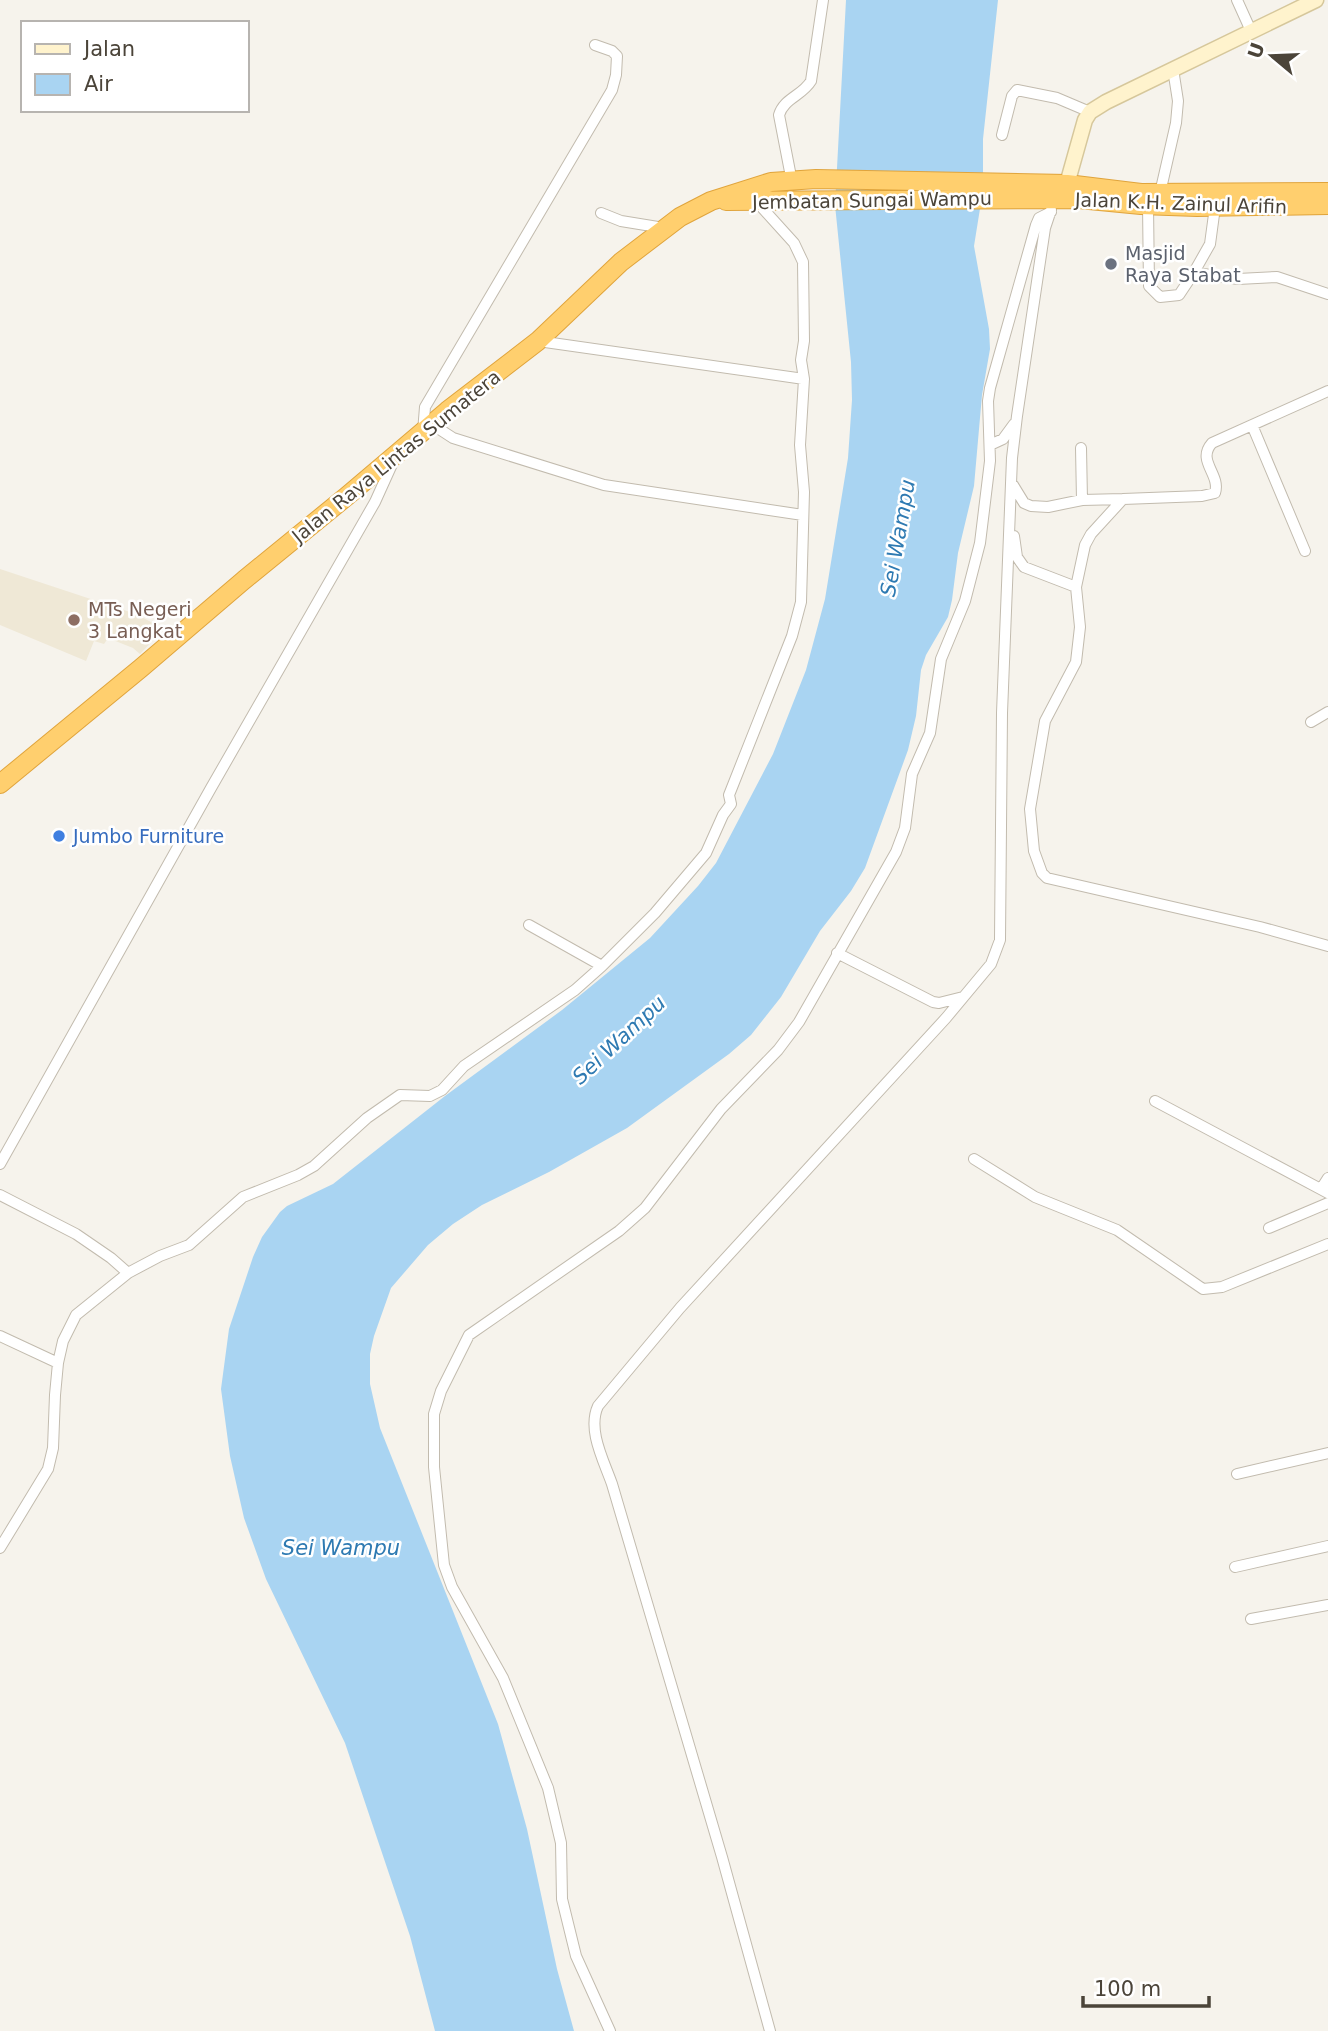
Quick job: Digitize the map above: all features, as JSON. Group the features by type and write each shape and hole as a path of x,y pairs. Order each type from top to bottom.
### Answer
{"highway":[{"name":"Jalan Raya Lintas Sumatera","path":"0,784 447,411 538,341 621,262 665,228 711,201 752,195 771,182 816,179"},
{"name":"Jembatan Sungai Wampu","path":"816,179 1034,191"},
{"name":"Jalan K.H. Zainul Arifin","path":"1034,191 1067,184 1156,201 1328,192"},
{"name":"Jalan K.H. Zainul Arifin","path":"1034,191 1052,206 1079,199 1156,201 1214,207 1328,205"},
{"name":"Jembatan Sungai Wampu","path":"752,195 816,199 1034,191"}],"street":[{"path":"792,182 780,112 786,102 806,90 811,81 822,0"},
{"path":"1237,0 1251,31"},
{"path":"1067,184 1085,120 1090,112 1316,0"},
{"path":"595,45 612,51 617,56 612,90 425,407 428,429 604,485 803,515"},
{"path":"1173,69 1178,101 1176,123 1156,201 1149,286 1160,297 1180,295 1193,274 1210,244 1214,207"},
{"path":"1002,135 1013,92 1017,89 1057,98 1090,112"},
{"path":"0,1548 48,1469 53,1448 58,1363 63,1341 76,1315 128,1273 160,1256 189,1245 243,1197 314,1166 367,1118 400,1095 430,1096 442,1090 464,1066 575,990 602,966 655,913 706,853 723,815 731,804 729,795 792,636 801,602 803,262 794,243 752,195"},
{"path":"770,2031 661,1650 597,1440 594,1414 680,1308 812,1166 991,964 1000,940 1002,713 1017,416 1045,228 1052,206"},
{"path":"611,2031 576,1956 570,1933 562,1899 559,1834 548,1788 503,1678 452,1587 444,1565 434,1467 436,1405 454,1361 475,1329 619,1231 646,1208 722,1110 778,1050 799,1022 896,852 905,828 912,774 930,733 941,659 965,601 980,543 988,488 990,388 1036,225 1039,218 1052,206"},
{"path":"601,213 621,221 665,228"},
{"path":"1193,274 1238,279 1271,276 1328,294"},
{"path":"538,341 804,379"},
{"path":"1012,484 1024,503 1048,507 1082,500 1202,496 1215,493 1217,486 1206,460 1206,451 1212,443 1328,391"},
{"path":"990,445 1003,439 1012,429 1017,416"},
{"path":"1252,425 1305,551"},
{"path":"1080,448 1082,500"},
{"path":"0,1164 375,502 395,456"},
{"path":"1123,499 1087,539 1076,587 1080,627 1076,662 1046,715 1031,804 1034,851 1042,873 1047,878 1076,887 1260,927 1328,946"},
{"path":"1011,522 1017,557 1024,567 1076,587"},
{"path":"1311,722 1328,712"},
{"path":"529,925 602,966"},
{"path":"837,953 933,1002 964,997"},
{"path":"1155,1101 1325,1191 1328,1178"},
{"path":"974,1159 1035,1197 1117,1230 1203,1289 1222,1287 1328,1244"},
{"path":"0,1195 76,1234 128,1273"},
{"path":"1269,1228 1328,1203"},
{"path":"0,1336 58,1363"},
{"path":"1237,1474 1328,1453"},
{"path":"1235,1567 1328,1546"},
{"path":"1251,1619 1328,1605"}],"shaded area":[{"name":"MTs Negeri 3 Langkat","path":"0,569 136,614 164,629 140,654 133,648 108,638 104,644 94,641 86,661 0,625"}],"water":[{"name":"Sei Wampu","path":"846,0 998,0 983,139 983,190 974,246 990,349 982,395 974,486 958,553 952,600 948,617 926,655 921,670 916,716 908,750 865,868 820,931 781,997 751,1035 627,1128 549,1172 482,1205 453,1224 428,1245 391,1288 370,1354 370,1384 380,1428 498,1724 527,1829 557,1969 574,2031 435,2031 410,1936 345,1743 266,1579 244,1518 230,1456 221,1389 229,1329 253,1257 262,1237 280,1212 333,1184 445,1096 562,1010 650,938 716,863 773,754 806,670 825,599 848,458 852,400 851,362 835,205"}],"place":[{"name":"Masjid Raya Stabat","path":"1111,264"},
{"name":"MTs Negeri 3 Langkat","path":"74,620"},
{"name":"Jumbo Furniture","path":"59,836"}]}
